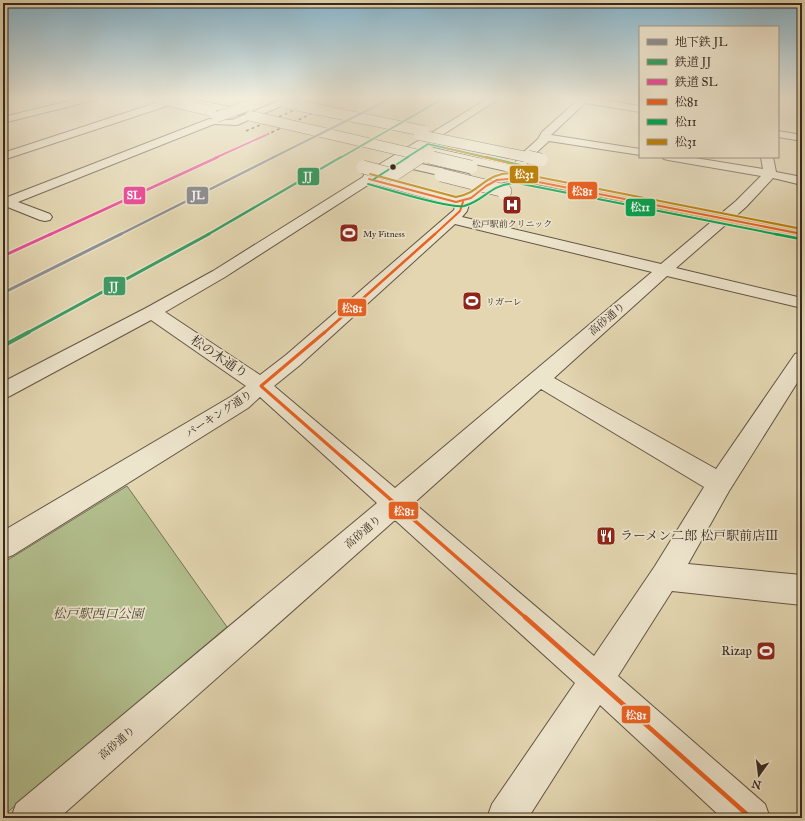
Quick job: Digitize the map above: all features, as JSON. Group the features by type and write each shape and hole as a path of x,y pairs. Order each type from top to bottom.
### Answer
{"main road":[{"path":"526,167 802,234"},
{"path":"726,215 802,228"}],"street":[{"path":"3,157 67,136"},
{"path":"4,202 173,136"},
{"path":"329,136 393,153 490,183 526,167 545,137 639,152"},
{"path":"403,136 526,167"},
{"path":"350,175 366,173 393,175 405,167 426,136"},
{"path":"3,391 152,312 219,274 393,153 422,142 431,136"},
{"path":"792,136 802,138"},
{"path":"422,142 445,140 542,160"},
{"path":"422,142 445,140"},
{"path":"468,140 526,167"},
{"path":"422,142 471,167"},
{"path":"456,179 492,150"},
{"path":"674,158 770,174 802,181"},
{"path":"767,158 770,174"},
{"path":"405,167 506,191 504,193"},
{"path":"366,173 456,202 467,200"},
{"name":"高砂通り","path":"30,818 395,504 664,269 703,238 726,215 741,204 770,174"},
{"path":"400,179 467,200"},
{"name":"パーキング通り","path":"3,546 240,402 293,360 452,219 460,211 467,200 490,183"},
{"path":"4,202 45,217"},
{"path":"452,219 802,303"},
{"name":"松の木通り","path":"152,312 261,386 597,680 751,818"},
{"path":"506,818 665,576 720,484 802,360"},
{"path":"538,378 720,484"},
{"path":"665,576 802,590"}],"green space":[{"name":"松戸駅西口公園","path":"127,486 227,627 3,816 3,563"}],"metro line":[{"name":"JL","path":"3,293 316,136"}],"rail line":[{"name":"SL","path":"3,256 263,136"},
{"name":"JJ","path":"3,346 179,251 378,136"}],"transit line":[{"name":"松11","path":"374,179 428,144 520,165"},
{"name":"松31","path":"445,148 534,169"},
{"name":"松31","path":"370,174 456,197 469,193 494,175 518,173 802,229"},
{"name":"松81","path":"369,179 456,202 471,198 486,186 497,180 518,178 802,234"},
{"name":"松11","path":"368,184 456,207 473,202 499,186 507,183 517,183 801,239"},
{"name":"松81","path":"463,202 460,211 452,219 293,360 261,386 597,680 751,818"}],"place":[{"name":"松戸駅前クリニック","path":"512,205"},
{"name":"My Fitness","path":"349,233"},
{"name":"リガーレ","path":"472,301"},
{"name":"ラーメン二郎 松戸駅前店Ⅲ","path":"606,536"},
{"name":"Rizap","path":"766,651"}]}
